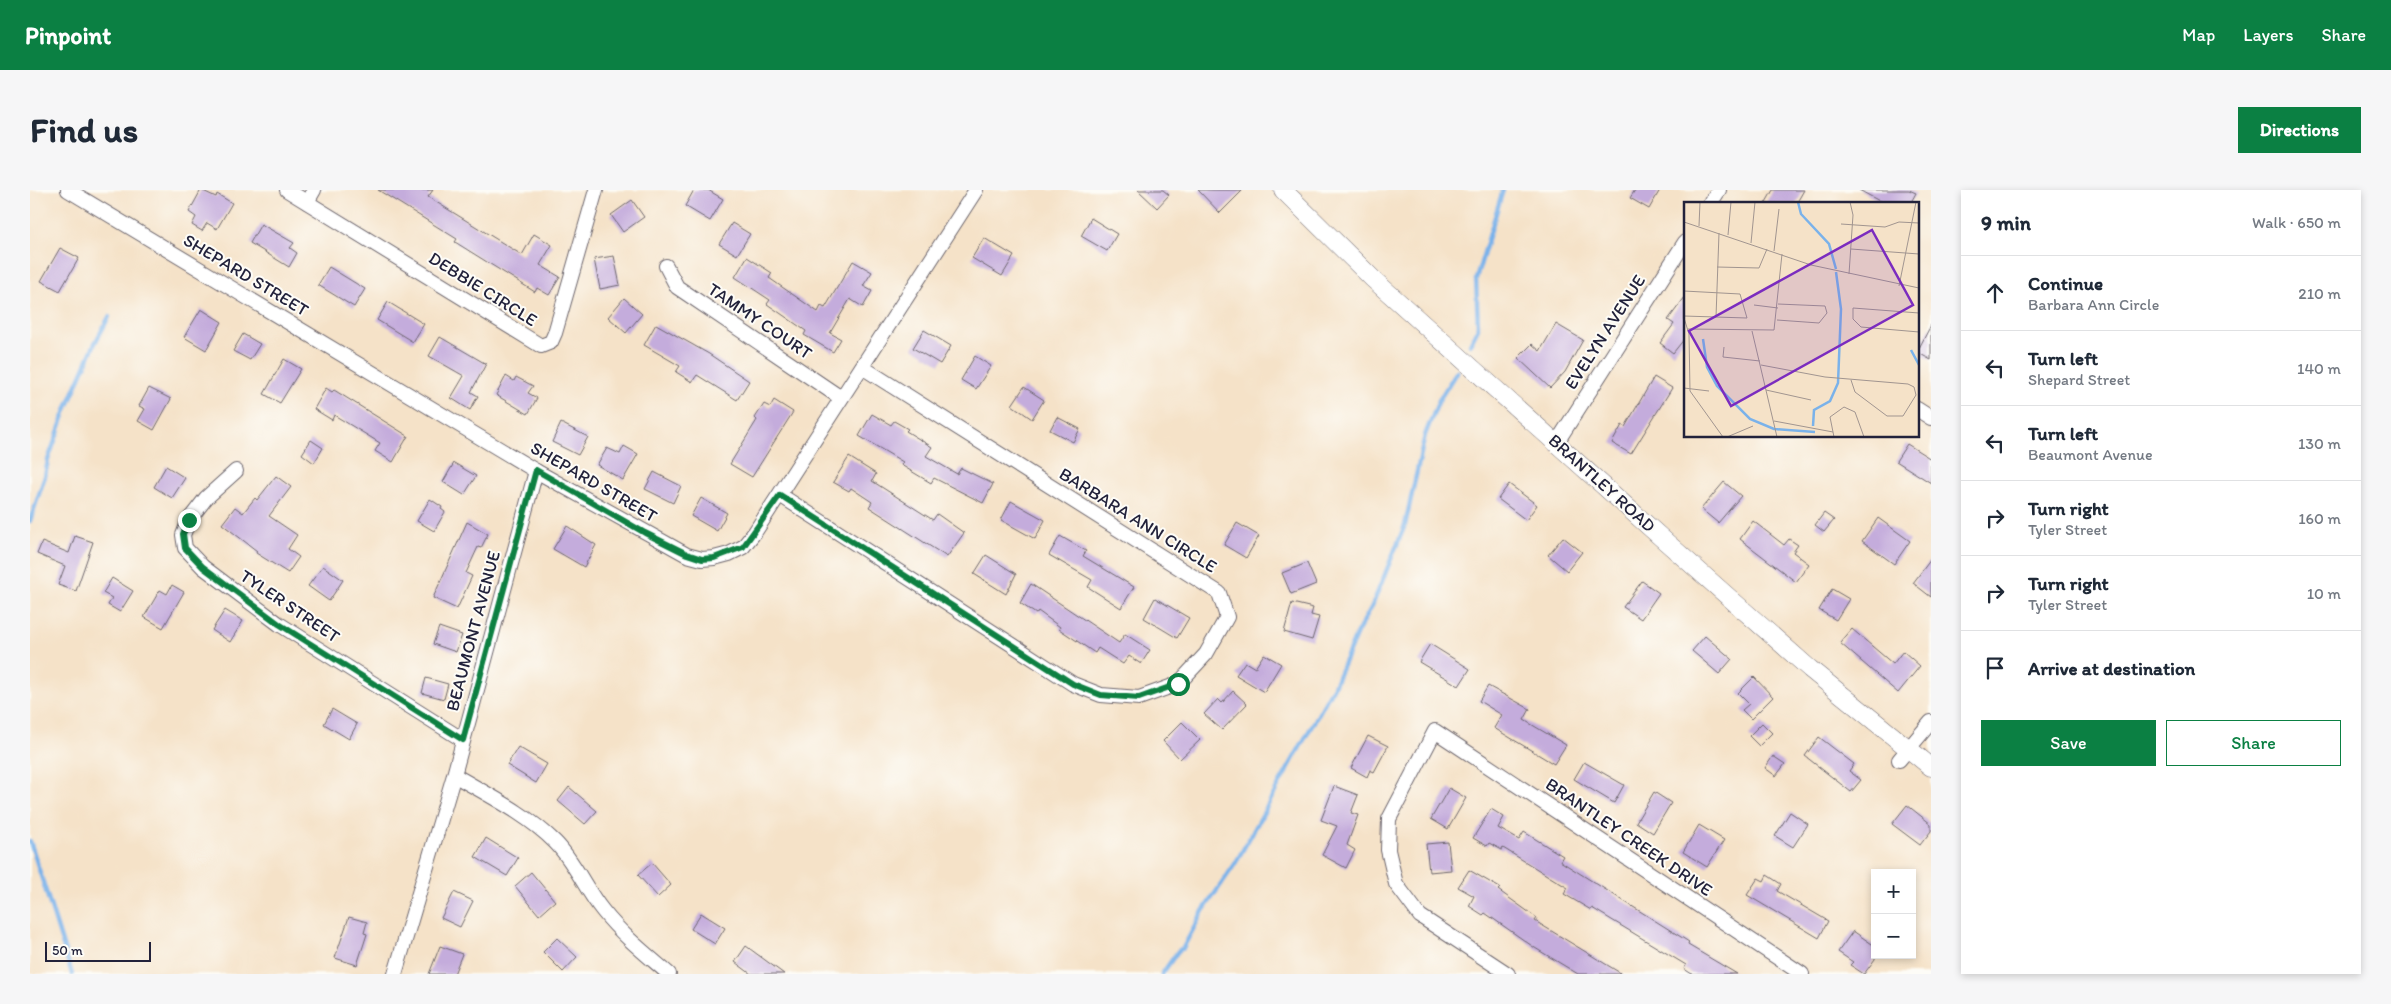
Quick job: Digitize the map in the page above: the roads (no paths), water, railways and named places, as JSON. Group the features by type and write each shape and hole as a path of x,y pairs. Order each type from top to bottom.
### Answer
{"street":[{"name":"SHEPARD STREET","path":"68,190 536,470 645,533 687,554 702,559 714,558 743,547 780,495 976,190"},
{"name":"DEBBIE CIRCLE","path":"288,190 311,196 541,346 551,342 555,333 596,190"},
{"name":"BRANTLEY ROAD","path":"1283,190 1373,279 1904,754 1931,766"},
{"path":"1711,202 1718,190"},
{"name":"EVELYN AVENUE","path":"1557,442 1683,249"},
{"name":"TAMMY COURT","path":"666,266 677,287 841,398"},
{"name":"BARBARA ANN CIRCLE","path":"780,495 1073,684 1101,695 1139,698 1178,684 1206,654 1227,617 1219,593 862,367"},
{"path":"1918,410 1931,418"},
{"name":"BEAUMONT AVENUE","path":"395,974 454,775 536,470"},
{"name":"TYLER STREET","path":"236,471 206,498 189,520 183,534 185,548 203,567 279,624 463,740"},
{"path":"1904,754 1931,722"},
{"name":"BRANTLEY CREEK DRIVE","path":"1508,974 1420,916 1396,884 1388,850 1389,819 1435,731 1802,974"},
{"path":"454,775 503,804 554,841 563,851 602,910 625,936 669,974"}],"waterway":[{"path":"1470,344 1478,328 1476,279 1503,190"},
{"path":"30,521 45,476 48,460 66,410 95,343 109,317"},
{"path":"1162,974 1178,951 1183,948 1203,911 1235,864 1334,686 1357,633 1372,606 1405,525 1425,435 1439,400 1457,371"},
{"path":"30,841 72,974"}]}
